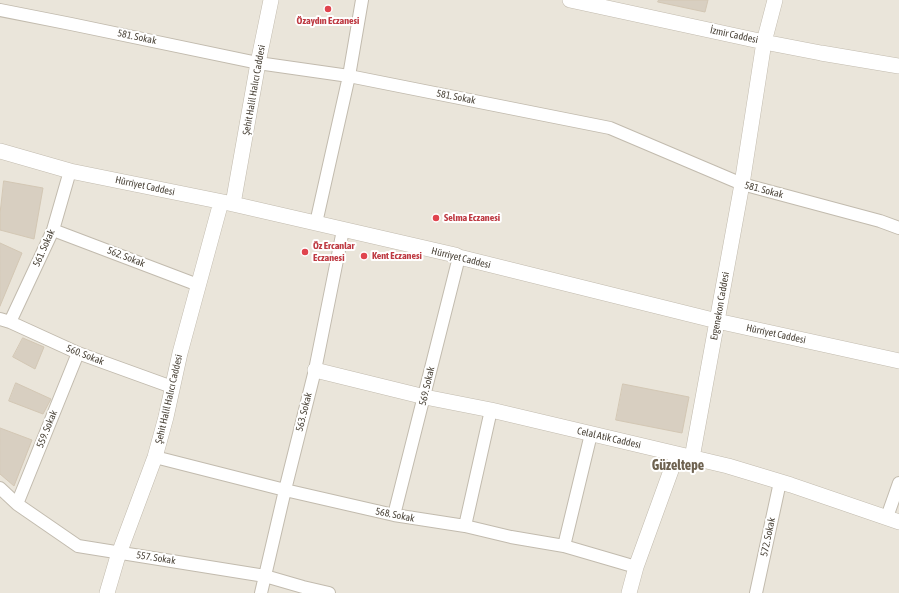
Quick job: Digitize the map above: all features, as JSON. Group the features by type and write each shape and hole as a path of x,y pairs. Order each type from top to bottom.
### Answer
{"street":[{"name":"Şehit Halil Halıcı Caddesi","path":"107,593 120,552 155,457 166,418 180,353 198,285 227,203 271,0"},
{"path":"316,223 349,76 362,0"},
{"name":"İzmir Caddesi","path":"570,0 764,42 899,66"},
{"name":"Ergenekon Caddesi","path":"692,458 742,184 764,42 775,0"},
{"name":"581. Sokak","path":"0,10 258,63 349,76 610,128 742,184 880,221 899,228"},
{"name":"Hürriyet Caddesi","path":"0,151 70,171 316,223 455,255 717,321 899,361"},
{"name":"561. Sokak","path":"5,320 53,230 70,171"},
{"name":"562. Sokak","path":"53,230 198,285"},
{"name":"563. Sokak","path":"261,593 315,370 343,230"},
{"name":"569. Sokak","path":"394,515 425,397 429,375 459,257"},
{"name":"560. Sokak","path":"5,320 78,354 172,387"},
{"name":"559. Sokak","path":"17,504 78,354"},
{"name":"Celal Atik Caddesi","path":"315,370 425,397 491,410 728,466 893,519"},
{"path":"465,526 491,410"},
{"path":"564,546 591,434"},
{"name":"568. Sokak","path":"155,457 285,490 394,515 465,526 511,537 564,546 636,567"},
{"path":"629,593 636,567 673,465 692,458"},
{"name":"572. Sokak","path":"756,593 780,482"},
{"path":"893,519 899,483"},
{"name":"557. Sokak","path":"0,488 17,504 78,546 265,576 329,593"}],"shaded area":[{"path":"0,0 899,0 899,593 0,593"}],"building":[{"path":"659,0 708,0 705,12 658,2"},
{"path":"4,181 43,188 34,239 0,230 0,214"},
{"path":"0,243 22,253 0,306"},
{"path":"23,338 44,347 35,369 13,357"},
{"path":"16,383 51,399 43,414 9,401"},
{"path":"623,384 689,397 682,433 616,420"},
{"path":"0,428 32,440 14,486 0,474"}],"place":[{"name":"Özaydın Eczanesi","path":"328,9"},
{"name":"Selma Eczanesi","path":"436,218"},
{"name":"Öz Ercanlar Eczanesi","path":"305,252"},
{"name":"Kent Eczanesi","path":"364,256"}],"district":[{"name":"Güzeltepe","path":"678,466"}]}
